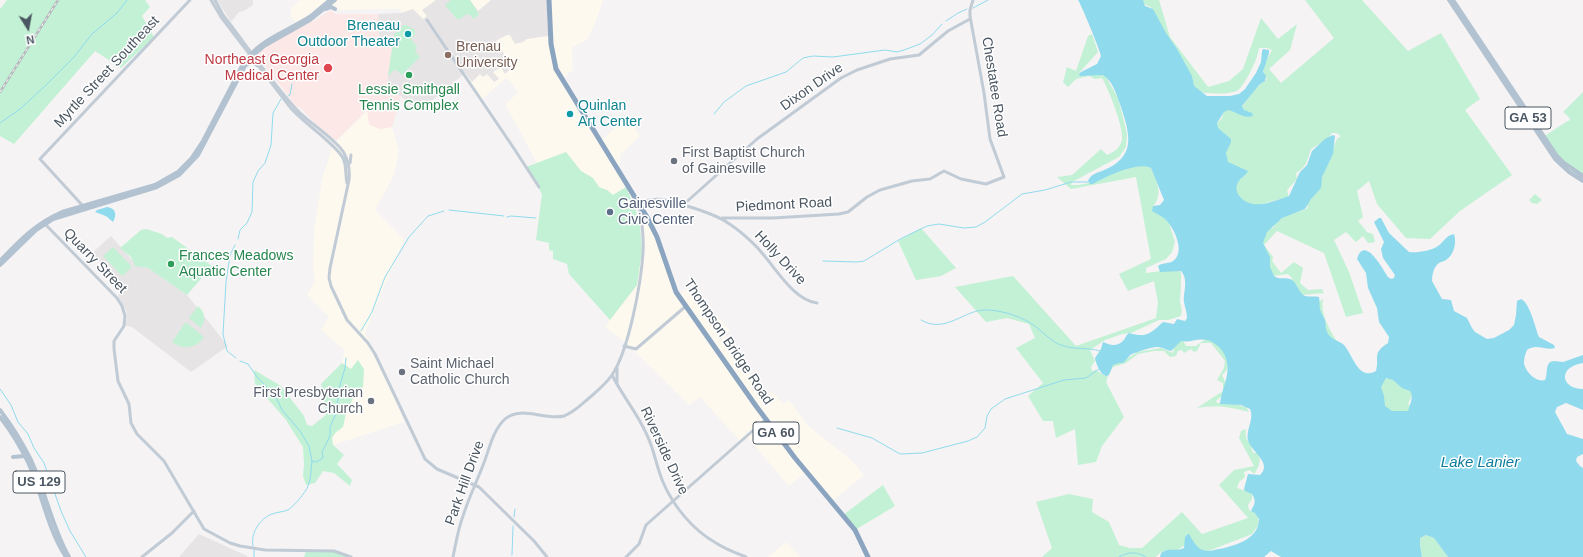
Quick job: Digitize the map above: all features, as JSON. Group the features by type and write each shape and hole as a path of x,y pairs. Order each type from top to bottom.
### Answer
{"highway":[{"path":"549,0 551,44 556,69 639,205"},
{"name":"Thompson Bridge Road","path":"639,205 653,229 676,292 795,458 855,530 868,557"}],"main road":[{"path":"0,261 23,237 43,221 62,212 117,198 155,185 170,177 184,166 203,141 243,64 267,40 310,16 330,0"},
{"path":"316,16 335,0"},
{"name":"GA 53","path":"1449,0 1555,159 1565,169 1583,181"},
{"name":"GA 53","path":"1453,0 1564,164 1583,176"},
{"path":"0,265 36,230 45,224 66,214 165,184 187,168 198,155 206,142 252,54 268,42 330,7 335,10"},
{"path":"245,65 253,62 257,65"},
{"path":"1530,115 1541,116 1537,123 1543,134"},
{"name":"US 129","path":"0,410 17,434 31,460 55,530 69,557"},
{"name":"US 129","path":"0,417 14,436 31,470 51,528 66,557"},
{"path":"13,457 24,456"}],"street":[{"name":"Myrtle Street Southeast","path":"83,206 40,159 190,0"},
{"path":"211,0 221,17 252,54 257,65 293,111 322,137 331,140 344,153 348,162 349,171"},
{"path":"215,0 223,15 292,105 326,138 344,159 347,183"},
{"name":"Chestatee Road","path":"951,174 966,180 986,184 1004,176 990,139 983,86 970,19 970,10 973,0"},
{"name":"Dixon Drive","path":"682,205 757,139 840,78 857,70 890,59 919,55 948,31 970,19"},
{"path":"427,20 513,147 538,187"},
{"path":"344,153 350,154 349,171 344,206 329,278 347,322 368,343 375,354 425,459 437,469 479,487 534,541 547,557"},
{"name":"Piedmont Road","path":"728,220 839,214 848,212 867,197 880,190 912,181 930,180 944,170 951,174"},
{"path":"618,363 616,382 608,380 618,363 633,316 643,253 643,227 639,205 646,201 655,199 682,205 728,220"},
{"name":"Holly Drive","path":"728,220 759,249 802,299 817,303"},
{"name":"Quarry Street","path":"45,224 117,298 122,306 125,316 124,326 114,341 114,350 119,385 129,404 131,423 137,434 164,461 194,511"},
{"path":"624,346 636,349 686,306"},
{"name":"Riverside Drive","path":"612,375 615,376 616,382 647,435 662,481 674,502 686,518 701,533 724,548 746,557"},
{"name":"Park Hill Drive","path":"453,557 459,529 474,484 497,430 504,420 518,414 551,417 564,416 578,408 608,380"},
{"path":"626,557 639,544 646,525 674,502 766,419"},
{"path":"465,481 470,486 471,494"},
{"path":"142,557 172,533 194,511 207,532 234,544 265,550 334,551 351,557"}],"shaded area":[{"path":"217,0 253,0 253,5 244,11 239,12 231,22"},
{"path":"300,0 327,0 306,17 295,22 291,16 291,8"},
{"path":"337,0 547,0 550,53 555,72 599,142 627,117 640,136 620,155 620,164 616,167 626,187 613,195 607,190 599,187 593,178 581,171 566,152 537,163 505,104 518,93 511,82 506,78 480,101 454,63 406,25 400,9 339,10 333,4"},
{"name":"Brenau University","path":"436,0 470,0 478,11 491,0 547,0 548,36 527,39 523,42 515,44 510,35 499,39 496,41 512,67 505,74 501,67 493,72 499,79 494,82 487,74 483,77 480,74 472,82 465,73 423,108 417,111 401,96 386,90 394,35 384,38 379,36 378,14 401,13 413,9 423,19 427,16 422,10"},
{"path":"551,0 603,0 595,24 587,40 572,47 573,70 564,77 557,63 554,47"},
{"name":"Northeast Georgia Medical Center","path":"331,10 335,14 378,14 379,36 384,38 395,35 386,90 401,96 392,127 380,129 369,124 367,110 337,140 332,138 318,127 302,109 296,106 258,57 258,54 270,43 319,18"},
{"path":"368,110 369,124 380,129 392,127 399,151 394,175 375,210 404,239 365,333 395,398 404,422 333,445 332,438 335,433 343,427 346,413 353,398 363,387 351,369 342,363 345,350 321,330 329,317 307,295 315,282 313,266 314,230 322,179 332,148 337,140"},
{"path":"648,220 678,293 688,289 699,306 718,317 730,330 725,336 752,378 766,392 773,393 783,404 789,400 807,425 850,459 864,475 832,501 808,471 789,486 747,437 741,442 700,397 689,405 626,343 605,327 627,296 642,251 641,225"},
{"path":"111,236 133,261 143,267 148,268 187,295 228,346 191,372 132,327 125,325 127,319 126,310 118,296 123,288 92,253"},
{"path":"199,534 247,556 247,557 179,557"},
{"path":"786,542 801,557 768,557"}],"green space":[{"path":"7,0 145,0 150,7 142,16 154,37 121,68 95,51 14,144 0,136 0,9"},
{"path":"451,0 470,0 479,14 474,19 469,14 457,19 445,5"},
{"path":"1142,0 1159,0 1170,37 1208,87 1229,81 1243,69 1261,18 1278,39 1297,24 1290,50 1269,69 1281,83 1334,38 1305,0 1362,0 1408,51 1441,33 1480,99 1465,110 1512,175 1460,211 1430,239 1406,238 1377,204 1369,181 1357,191 1363,217 1358,221 1367,232 1373,234 1375,242 1368,243 1363,236 1356,242 1346,232 1334,240 1349,272 1363,313 1346,317 1324,253 1277,231 1264,245 1273,257 1272,261 1281,273 1294,262 1303,268 1300,283 1308,290 1322,289 1324,293 1302,295 1291,284 1292,278 1288,274 1272,276 1260,250 1266,230 1274,227 1279,219 1308,208 1306,204 1315,194 1337,139 1341,136 1336,133 1332,133 1328,139 1311,149 1305,166 1296,173 1297,179 1287,190 1289,197 1253,206 1243,203 1235,190 1236,183 1247,172 1228,163 1226,154 1228,147 1217,130 1217,123 1222,118 1224,111 1230,109 1242,116 1246,112 1242,107 1255,89 1267,79 1263,74 1265,63 1272,50 1267,48 1259,48 1245,82 1235,92 1220,94 1198,92 1193,87 1152,8 1144,4"},
{"path":"403,25 415,30 415,34 411,39 417,47 415,51 420,57 402,75 395,69 388,76 394,34 399,31"},
{"path":"1092,34 1098,52 1079,73 1082,75 1101,73 1106,77 1118,98 1127,134 1126,147 1119,157 1072,182 1071,185 1081,185 1132,167 1141,165 1150,166 1158,187 1158,197 1153,206 1169,223 1175,242 1172,252 1166,259 1146,268 1146,273 1178,269 1181,273 1180,300 1182,311 1181,316 1168,320 1159,320 1131,333 1122,334 1105,340 1090,350 1095,361 1091,367 1092,371 1096,370 1105,376 1108,368 1116,361 1122,362 1137,352 1161,348 1173,353 1175,341 1182,339 1186,346 1196,346 1204,340 1216,341 1224,353 1228,367 1222,375 1227,386 1225,393 1216,401 1217,403 1231,403 1246,407 1249,412 1223,407 1197,408 1223,391 1223,383 1217,380 1224,368 1225,361 1211,343 1201,343 1197,351 1194,352 1191,349 1184,353 1182,350 1178,351 1176,356 1170,357 1164,351 1138,354 1126,363 1113,367 1106,382 1124,417 1102,446 1096,462 1078,465 1075,429 1056,438 1053,421 1043,421 1028,396 1043,383 1016,348 1035,338 1029,324 1007,318 986,322 955,287 1013,276 1076,346 1156,318 1158,302 1154,281 1128,291 1119,274 1151,259 1136,177 1071,189 1057,177 1072,175 1101,149 1107,155 1112,153 1122,140 1121,127 1112,100 1102,78 1095,79 1089,76 1076,79 1068,87 1063,82 1067,67 1076,71 1088,36"},
{"path":"1583,92 1583,180 1565,169 1543,137 1570,120 1569,117 1563,112"},
{"path":"566,152 581,171 593,178 599,187 607,190 613,195 626,187 635,208 640,226 642,251 637,285 610,320 569,274 567,264 553,259 553,251 549,250 549,243 536,240 542,194 526,167"},
{"path":"1535,194 1542,200 1537,204 1532,203 1529,200"},
{"path":"921,228 956,268 941,276 916,280 898,241"},
{"name":"Frances Meadows Aquatic Center","path":"146,229 162,234 167,238 172,237 212,266 187,295 148,268 135,266 131,257 120,248 141,230"},
{"path":"113,247 132,267 122,276 103,256"},
{"path":"1323,298 1322,304 1324,316 1338,343 1326,339 1322,315 1317,314 1316,305"},
{"path":"198,306 204,316 204,322 201,328 189,318"},
{"path":"185,323 204,337 194,346 181,347 172,342"},
{"path":"358,360 364,369 363,387 353,398 346,413 343,427 335,433 332,438 333,445 344,455 337,464 352,480 350,486 334,473 323,471 315,483 306,485 303,476 303,447 286,420 255,384 254,370 281,386 304,416 307,425 312,426 326,415 321,384 342,363 351,369"},
{"path":"1389,377 1410,391 1412,395 1408,404 1412,407 1407,413 1393,413 1384,407 1381,386 1382,383"},
{"path":"1246,429 1246,436 1251,444 1252,451 1254,453 1259,453 1260,456 1260,462 1254,474 1250,470 1244,472 1245,477 1239,482 1237,488 1252,493 1252,499 1248,505 1249,510 1256,513 1259,524 1252,534 1206,551 1197,549 1188,543 1176,551 1165,551 1156,557 1042,557 1052,548 1036,502 1069,494 1093,499 1092,512 1109,522 1119,545 1130,548 1142,548 1182,512 1202,534 1248,518 1219,485 1234,470 1254,466 1239,438 1241,431"},
{"path":"883,485 895,506 855,530 843,515"},
{"path":"1426,535 1434,538 1448,557 1422,557 1420,538"},
{"path":"306,551 332,551 350,557 304,557"}],"water":[{"name":"Lake Lanier","path":"1078,0 1143,0 1145,6 1153,9 1166,33 1177,49 1192,76 1194,86 1207,96 1230,96 1239,94 1245,89 1256,73 1261,62 1263,49 1269,50 1263,72 1266,76 1265,81 1259,85 1242,106 1244,110 1252,113 1253,116 1246,117 1228,110 1224,112 1217,123 1218,128 1231,139 1226,153 1228,162 1248,171 1239,181 1236,189 1239,196 1247,202 1253,204 1265,204 1289,196 1300,172 1307,165 1312,151 1325,139 1333,135 1335,136 1333,154 1322,177 1321,188 1311,199 1305,209 1282,218 1267,232 1263,243 1270,257 1270,267 1274,276 1292,280 1305,296 1319,297 1320,309 1325,320 1327,332 1344,345 1360,370 1365,373 1376,371 1378,353 1388,343 1389,337 1379,322 1377,308 1368,288 1366,273 1357,259 1360,252 1364,250 1369,252 1378,261 1388,277 1391,279 1394,278 1395,275 1383,258 1381,249 1384,242 1374,222 1379,218 1381,218 1389,233 1409,252 1420,252 1432,249 1454,234 1455,241 1453,252 1449,258 1436,266 1432,281 1442,299 1451,300 1454,311 1467,318 1475,332 1487,339 1494,338 1509,330 1514,325 1517,301 1521,299 1524,301 1530,310 1539,337 1554,345 1555,348 1548,349 1534,347 1527,350 1524,363 1532,376 1538,380 1545,380 1550,362 1563,362 1583,355 1583,363 1575,365 1569,369 1565,378 1566,382 1570,386 1583,389 1583,410 1566,403 1557,407 1555,412 1567,434 1583,439 1583,454 1577,457 1576,461 1583,468 1583,557 1448,557 1434,538 1426,535 1420,538 1422,557 1281,557 1271,551 1264,557 1160,557 1161,553 1164,551 1184,548 1185,537 1188,534 1199,548 1207,551 1232,546 1251,536 1258,526 1259,519 1255,513 1251,511 1254,503 1254,497 1244,489 1248,474 1260,475 1264,467 1261,459 1251,447 1248,439 1248,430 1251,417 1250,409 1241,405 1220,404 1226,378 1227,365 1223,352 1218,346 1209,341 1197,340 1181,341 1171,351 1161,347 1150,348 1134,353 1123,363 1113,365 1109,375 1106,376 1097,366 1095,358 1101,349 1103,342 1110,345 1116,345 1121,343 1129,333 1140,335 1148,334 1163,322 1174,324 1177,319 1185,321 1187,316 1184,302 1185,278 1181,271 1160,272 1158,266 1173,261 1179,252 1179,246 1175,234 1166,220 1152,211 1153,206 1160,205 1164,200 1151,168 1145,166 1130,168 1113,174 1093,184 1090,184 1088,181 1094,174 1113,165 1121,159 1126,152 1128,136 1121,107 1109,81 1103,75 1080,76 1079,74 1097,64 1101,56","holes":["1386,378 1393,380 1402,388 1410,391 1411,393 1412,396 1408,411 1392,411 1385,406 1381,387"]},
{"path":"107,207 115,212 113,222 106,216 95,212"}],"waterway":[{"path":"0,123 20,109 44,87 74,57 92,34 117,13 127,0"},
{"path":"973,8 988,0"},
{"path":"946,21 967,9"},
{"path":"714,114 724,102 746,86 786,72 803,58 813,56 833,57 885,50 897,52 920,44 932,35 942,24"},
{"path":"288,96 290,95 292,84"},
{"path":"238,239 240,230 247,223 252,212 253,182 258,171 265,163 271,145 273,113 281,99"},
{"path":"823,261 864,261 902,238 927,226 939,224 964,228 976,227 1022,194 1045,190 1071,182 1088,182"},
{"path":"449,210 504,216"},
{"path":"361,331 372,312 385,277 409,237 428,216 444,211"},
{"path":"507,217 536,218"},
{"path":"235,245 230,255 226,282 223,334 227,351 236,358"},
{"path":"921,320 930,324 939,324 947,323 980,310 1001,312 1014,315 1025,320 1058,344 1066,347 1100,351"},
{"path":"253,546 253,536 260,523 268,516 288,510 293,506 307,489 312,461 316,462 323,458 322,452 330,436 330,427 335,416 346,358"},
{"path":"240,361 248,364 257,377 276,397 282,410 300,431 309,446 312,461"},
{"path":"837,428 872,438 900,454 922,453 968,441 977,437 985,428 987,416 991,409 1005,399 1064,380 1086,378 1099,369"},
{"path":"0,389 11,405 18,422 28,434 34,448 44,463 61,511 70,531 86,557"},
{"path":"514,517 515,509"},
{"path":"512,555 513,526"},
{"path":"254,550 254,557"},
{"path":"1119,557 1133,553 1146,557"}],"railway":[{"path":"0,92 58,0"}],"place":[{"name":"Breneau Outdoor Theater","path":"408,34"},
{"name":"Brenau University","path":"448,55"},
{"name":"Northeast Georgia Medical Center","path":"328,68"},
{"name":"Lessie Smithgall Tennis Complex","path":"409,75"},
{"name":"Quinlan Art Center","path":"570,114"},
{"name":"First Baptist Church of Gainesville","path":"674,161"},
{"name":"Gainesville Civic Center","path":"610,212"},
{"name":"Frances Meadows Aquatic Center","path":"171,264"},
{"name":"Saint Michael Catholic Church","path":"402,372"},
{"name":"First Presbyterian Church","path":"371,401"}]}
